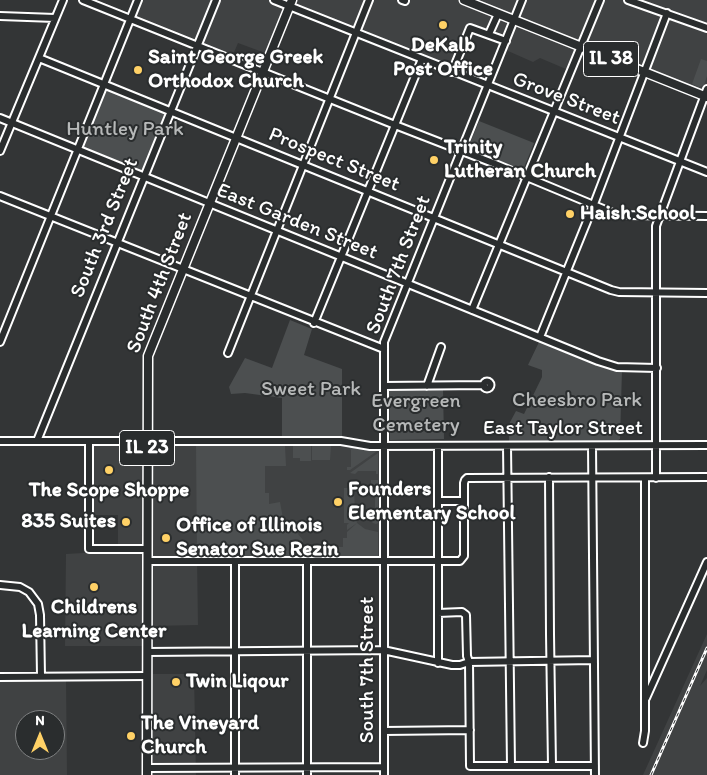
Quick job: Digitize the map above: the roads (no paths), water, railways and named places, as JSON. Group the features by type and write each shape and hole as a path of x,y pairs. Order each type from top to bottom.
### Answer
{"main road":[{"name":"IL 38","path":"464,0 645,72 706,94"},
{"name":"South 4th Street","path":"147,771 148,356 291,3"}],"street":[{"path":"0,151 63,0"},
{"path":"83,0 621,215 707,216"},
{"path":"0,342 138,0"},
{"name":"South 3rd Street","path":"37,441 216,0"},
{"name":"Grove Street","path":"274,0 291,3 452,72 707,172"},
{"path":"228,353 369,0"},
{"name":"South 7th Street","path":"384,775 384,349 386,336 522,0"},
{"path":"472,310 600,0"},
{"path":"628,0 707,28"},
{"path":"489,34 498,14"},
{"path":"540,337 565,271 594,204 618,137 667,14"},
{"path":"0,16 55,18"},
{"path":"452,72 470,28 506,41"},
{"name":"Prospect Street","path":"40,58 615,291 707,293"},
{"path":"314,323 422,59"},
{"path":"656,478 656,226 706,94"},
{"name":"East Garden Street","path":"0,118 208,204 617,367 657,368"},
{"path":"0,196 314,323 384,349"},
{"path":"427,386 441,348"},
{"path":"384,386 484,385"},
{"name":"East Taylor Street","path":"0,441 341,441 370,446 707,445"},
{"path":"89,442 89,549 147,550"},
{"path":"438,446 438,663"},
{"path":"507,446 511,766"},
{"path":"592,446 595,775"},
{"path":"147,561 460,561 464,556 464,483 468,478 707,477"},
{"path":"549,478 552,766"},
{"path":"643,742 645,701 645,478"},
{"path":"438,501 464,501"},
{"path":"235,562 235,775"},
{"path":"307,562 307,775"},
{"path":"645,701 707,562"},
{"path":"0,585 20,587 29,592 38,604 40,615 41,676"},
{"path":"438,613 465,613 467,656 469,662 470,766 595,766"},
{"path":"147,652 383,650 457,666 469,662 594,660"},
{"path":"0,677 147,676"},
{"path":"384,731 470,730"},
{"path":"147,771 235,767 384,767"}],"railway":[{"path":"651,775 707,648"}],"place":[{"name":"DeKalb Post Office","path":"443,25"},
{"name":"Saint George Greek Orthodox Church","path":"138,70"},
{"name":"Trinity Lutheran Church","path":"434,160"},
{"name":"Haish School","path":"570,214"},
{"name":"The Scope Shoppe","path":"109,470"},
{"name":"Founders Elementary School","path":"338,502"},
{"name":"835 Suites","path":"126,522"},
{"name":"Office of Illinois Senator Sue Rezin","path":"166,538"},
{"name":"Childrens Learning Center","path":"94,587"},
{"name":"Twin Liqour","path":"176,682"},
{"name":"The Vineyard Church","path":"131,736"}],"park label":[{"name":"Huntley Park","path":"125,130"},
{"name":"Sweet Park","path":"311,390"},
{"name":"Cheesbro Park","path":"577,401"},
{"name":"Evergreen Cemetery","path":"416,414"}]}
